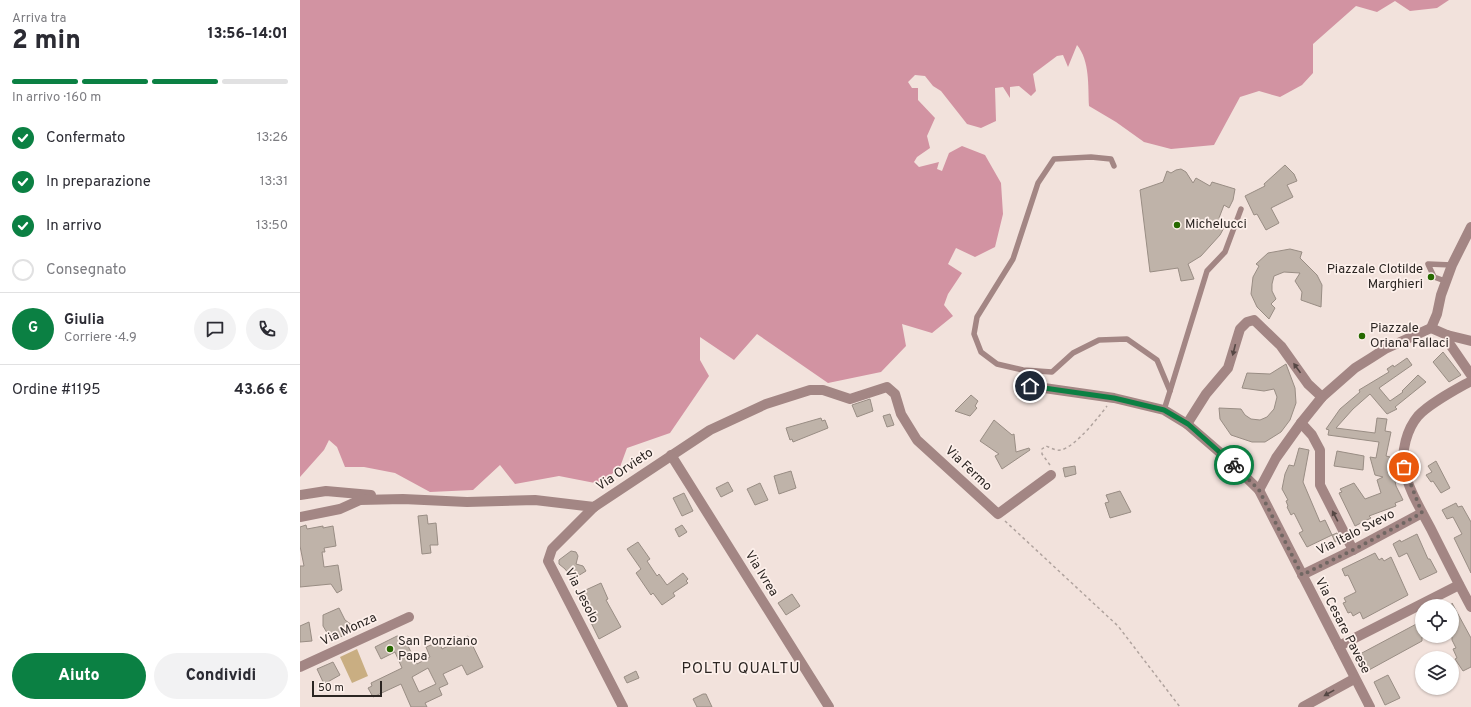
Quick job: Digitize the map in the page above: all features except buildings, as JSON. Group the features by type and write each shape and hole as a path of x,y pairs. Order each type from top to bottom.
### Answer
{"street":[{"path":"1259,490 1276,458 1322,397 1355,368 1374,356 1431,328 1438,314 1445,281 1471,227"},
{"path":"1188,424 1206,394 1228,368 1240,329 1247,322 1254,320 1281,346 1308,384 1322,397"},
{"path":"1431,328 1447,335 1471,341"},
{"path":"1447,335 1447,340 1471,375"},
{"path":"1471,381 1418,416 1409,433 1404,450 1404,467 1422,513 1471,607"},
{"name":"Via Cesare Pavese","path":"1030,386 1114,398 1164,410 1188,424 1259,490 1339,646 1354,679 1370,707"},
{"name":"Via Orvieto","path":"300,516 340,509 360,500 403,499 467,502 535,500 594,507 710,430 766,404 810,390 823,390 850,398 887,387"},
{"name":"Via Fermo","path":"887,387 895,394 901,414 917,440 998,514"},
{"path":"1301,423 1312,435 1320,450 1320,485 1353,550"},
{"name":"Via Ivrea","path":"671,455 829,707"},
{"path":"998,514 1051,475"},
{"path":"300,496 326,491 403,499"},
{"name":"Via Jesolo","path":"594,507 552,549 548,561 623,707"},
{"name":"Via Italo Svevo","path":"1302,575 1422,513"},
{"path":"1339,646 1459,584"},
{"name":"Via Monza","path":"300,667 409,617"},
{"path":"1303,707 1354,679"}],"lane":[{"path":"1114,166 1111,159 1091,157 1054,159 1038,183 1013,259 977,317 974,334 981,352 997,364 1023,370 1052,372 1073,353 1099,340 1127,339 1157,360 1170,391"},
{"path":"1164,410 1206,271 1225,252 1241,209"},
{"path":"1445,281 1434,278 1428,264 1452,265"}],"path":[{"path":"1051,475 1051,465 1042,454 1042,449 1046,446 1054,450 1066,448 1091,426 1114,398"},
{"path":"998,514 1118,626 1180,707"}],"shaded area":[{"path":"300,0 1449,0 1437,8 1410,11 1395,1 1377,12 1356,6 1313,44 1313,73 1302,85 1280,97 1259,91 1240,97 1214,145 1171,149 1144,142 1116,122 1089,106 1086,66 1081,51 1077,45 1068,67 1063,55 1057,56 1033,74 1036,91 1031,96 1019,86 1010,87 1010,98 1003,87 995,88 996,121 981,128 967,124 941,91 933,86 925,76 915,75 908,82 912,88 918,88 918,100 935,118 927,136 930,148 917,157 914,162 919,167 939,162 937,169 942,171 949,153 962,146 985,155 1001,183 1003,214 995,247 975,257 956,248 948,264 962,273 948,294 944,305 953,316 932,333 902,324 906,346 881,372 828,383 757,334 734,360 700,337 700,360 709,376 670,433 627,448 620,467 600,484 559,476 515,484 500,465 473,490 430,492 395,473 364,467 345,467 337,447 329,440 324,450 300,477"},
{"path":"357,649 368,676 352,683 340,657"}],"way so far":[{"path":"1234,465 1259,490 1302,575 1422,513 1408,482 1404,467"}],"place":[{"name":"Michelucci","path":"1177,225"},
{"name":"Piazzale Clotilde Marghieri","path":"1431,277"},
{"name":"Piazzale Oriana Fallaci","path":"1362,336"},
{"name":"San Ponziano Papa","path":"390,649"}],"district":[{"name":"POLTU QUALTU","path":"741,669"}],"route":[{"path":"1030,386 1114,398 1164,410 1188,424 1234,465"}]}
